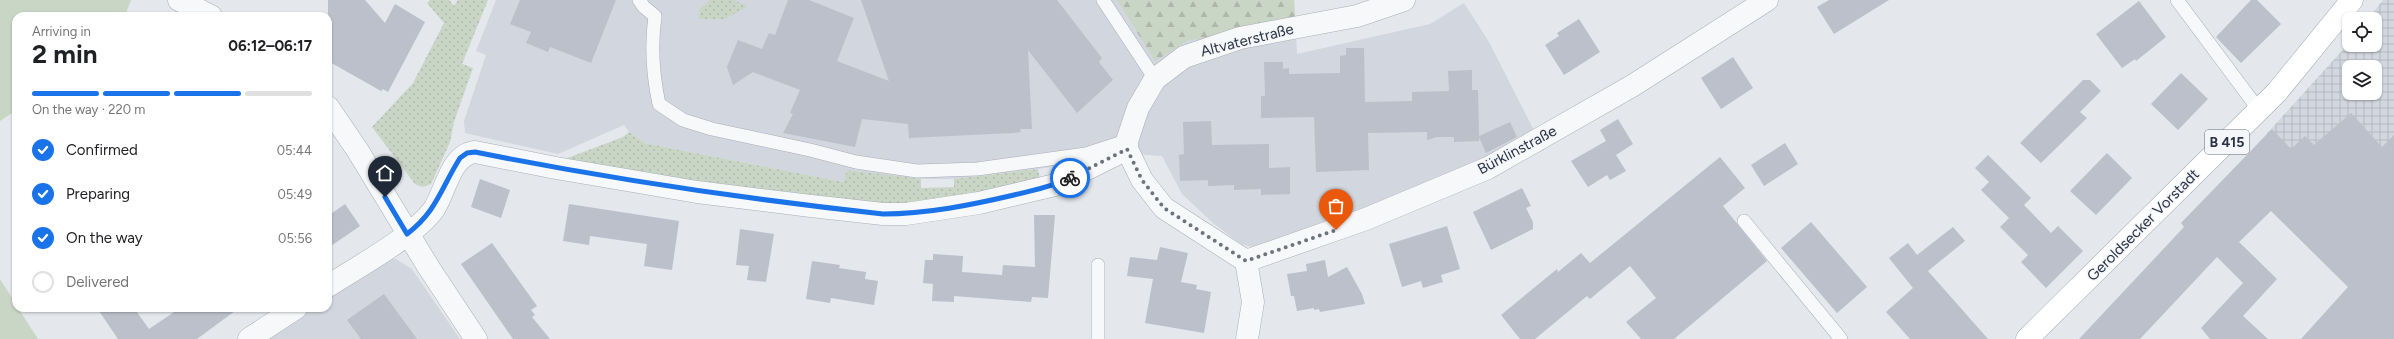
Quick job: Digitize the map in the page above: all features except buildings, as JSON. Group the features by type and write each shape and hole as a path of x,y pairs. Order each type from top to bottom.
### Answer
{"main road":[{"name":"Geroldsecker Vorstadt","path":"2027,339 2277,92 2352,0"}],"street":[{"path":"179,0 203,10"},
{"name":"Altvaterstraße","path":"1127,145 1138,108 1155,80 1184,57 1240,38 1357,16 1404,0"},
{"name":"Bürklinstraße","path":"1246,261 1366,219 1488,168 1632,86 1767,0"},
{"path":"332,113 358,151 407,234 476,339"},
{"path":"332,283 419,225 434,207 460,158 467,153 475,152 556,168 697,192 891,214 906,214 979,203 1055,185 1127,145 1142,180 1164,208 1246,261 1252,302 1247,339"},
{"path":"249,339 290,312"}],"lane":[{"path":"639,0 644,7 655,16 653,33 656,90 659,104 683,120 712,129 810,150 856,162 917,171 978,169 1086,154 1127,145"},
{"path":"1103,0 1155,80"},
{"path":"2177,0 2259,110"},
{"path":"1744,221 1841,339"},
{"path":"1098,265 1098,339"}],"shaded area":[{"path":"496,0 1294,0 1297,54 1430,24 1464,3 1489,42 1544,150 1404,209 1267,251 1241,244 1213,223 1182,194 1162,156 1134,154 1038,169 954,179 907,179 847,170 843,182 645,143 629,132 624,125 558,154 465,133 464,121 486,55 476,51"},
{"path":"2383,0 2394,0 2394,339 2302,339 2376,260 2253,149 2342,51 2342,52 2382,52 2382,12 2374,12"},
{"path":"387,259 396,259 412,269 460,339 269,339 307,312 332,312 332,294 377,262"}],"green space":[{"path":"0,0 131,0 126,12 12,12 12,113 0,121"},
{"path":"430,0 449,0 454,6 458,0 488,0 462,64 473,68 454,122 450,142 431,184 422,187 415,184 372,127 413,83 444,23 427,3"},
{"path":"710,0 733,0 748,6 725,19 699,19 699,10"},
{"path":"1117,0 1294,0 1296,29 1189,40 1155,61"},
{"path":"629,132 645,143 843,182 847,170 921,179 921,188 954,187 954,179 1038,169 1040,180 935,200 896,204 844,200 673,178 565,159 623,137"},
{"path":"0,279 12,298 12,312 21,312 38,339 0,339"}],"way so far":[{"path":"1070,178 1127,149 1142,180 1164,208 1246,261 1336,230"}],"route":[{"path":"385,197 407,234 428,216 460,158 467,153 475,152 622,180 697,192 883,214 906,214 979,203 1055,185 1070,178"}]}
